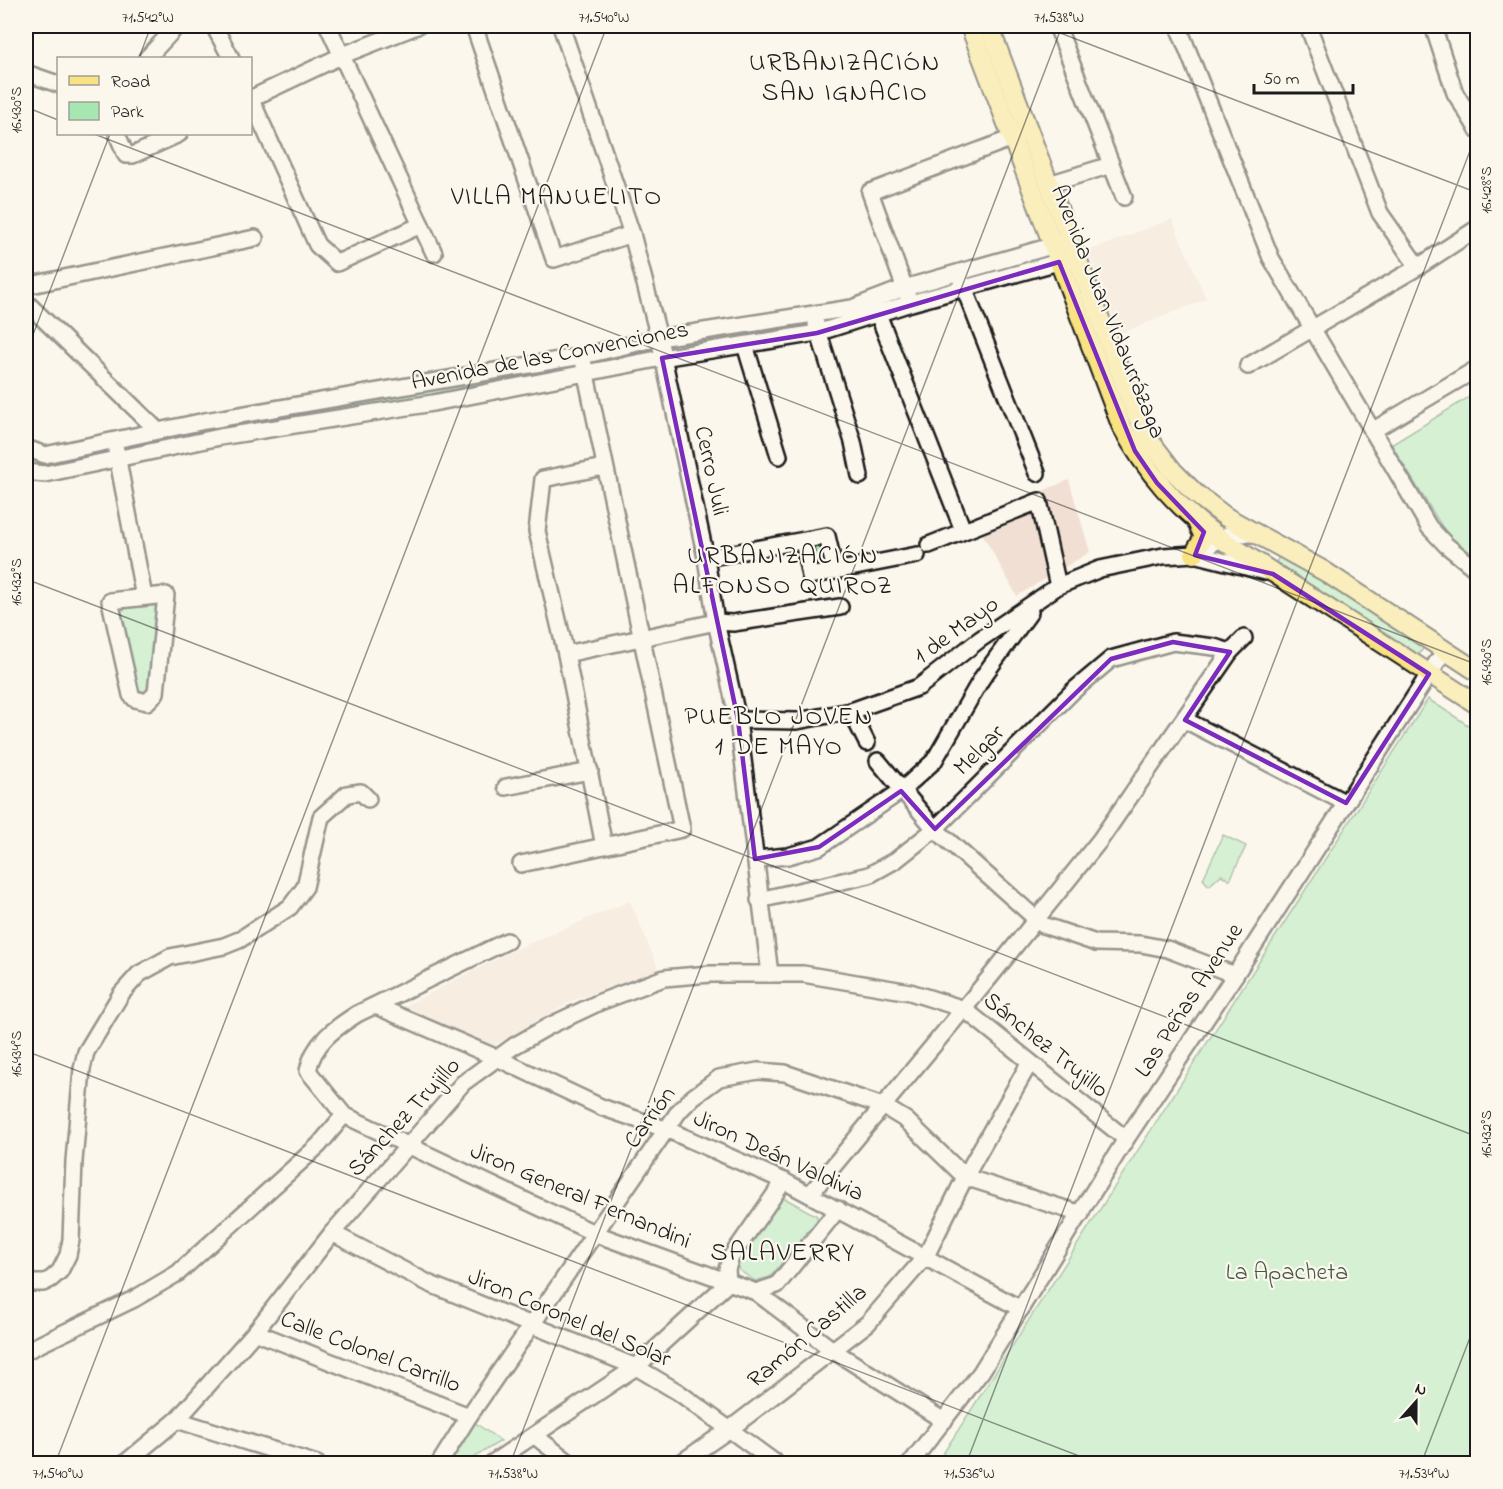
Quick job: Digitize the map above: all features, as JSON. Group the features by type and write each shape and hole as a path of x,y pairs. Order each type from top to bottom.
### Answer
{"main road":[{"name":"Avenida Juan Vidaurrázaga","path":"970,26 1021,135 1065,251 1150,441 1196,494 1226,518 1324,571 1478,672"},
{"name":"Avenida Juan Vidaurrázaga","path":"989,26 1021,135 1049,184 1065,251 1121,425 1157,483 1197,522 1221,539 1477,704"},
{"path":"1194,554 1204,537 1197,522"}],"street":[{"path":"148,57 177,26"},
{"path":"214,26 230,57"},
{"path":"328,26 343,55 381,144 434,253"},
{"path":"252,98 343,55 417,26"},
{"path":"474,26 554,259 632,234"},
{"name":"Cerro Juli","path":"561,26 632,234 659,338 738,720 770,974"},
{"path":"1057,26 1124,197"},
{"path":"1178,26 1271,258 1429,527 1478,571"},
{"path":"1308,26 1380,213 1418,267"},
{"path":"1433,26 1455,93 1478,130"},
{"path":"26,73 57,84"},
{"path":"252,100 316,245 337,263 421,225"},
{"path":"117,135 126,155 133,155 176,135"},
{"path":"910,303 870,192 1021,135"},
{"path":"1049,184 1111,165"},
{"path":"1248,366 1418,267 1478,228"},
{"path":"26,286 255,238"},
{"name":"Avenida de las Convenciones","path":"26,448 45,455 157,430 582,356 659,338 852,308 904,288 958,273 1065,251"},
{"name":"Avenida de las Convenciones","path":"26,472 45,474 220,437 433,404 662,358 817,333 964,288 1065,251"},
{"path":"958,273 1037,473"},
{"path":"26,302 157,430"},
{"path":"815,314 817,333 853,442 861,476"},
{"path":"878,314 963,530"},
{"path":"745,345 779,456"},
{"path":"521,864 681,829 582,356"},
{"path":"1372,431 1478,368"},
{"path":"325,400 330,420"},
{"path":"114,441 144,597"},
{"path":"604,467 543,478 537,531 566,654 604,846"},
{"path":"929,545 1039,501 1058,586"},
{"name":"1 de Mayo","path":"1194,554 1229,534 1258,534"},
{"path":"706,558 827,536 835,571"},
{"path":"803,541 810,576 917,555"},
{"name":"1 de Mayo","path":"738,720 797,721 851,711 919,687 979,640 1058,586 1074,577 1124,563 1194,554 1273,574"},
{"path":"166,595 156,693 147,702 135,699 131,695 110,601 144,597 166,595"},
{"path":"755,859 788,856 819,847 901,791 934,761 982,678 1038,600"},
{"path":"566,654 716,622 733,623 840,607"},
{"path":"811,1193 1037,920 1100,840 1230,652 1244,638"},
{"name":"Melgar","path":"759,900 870,875 896,860 935,829 1073,691 1111,659 1173,642 1214,647 1230,652"},
{"name":"Las Peñas Avenue","path":"910,1464 981,1372 1126,1139 1444,651"},
{"path":"851,711 867,743"},
{"path":"1185,720 1346,803"},
{"path":"878,761 935,829 1043,925 1096,943 1141,944 1167,949 1235,975"},
{"path":"506,787 590,771"},
{"path":"26,1283 43,1283 51,1279 60,1271 68,1255 71,1240 74,1161 82,1069 86,1052 121,994 139,974 170,957 224,946 239,940 291,906 305,887 321,817 347,794 361,792 368,799"},
{"path":"26,1351 134,1299 178,1273 319,1145 344,1115 308,1071 309,1062 329,1033 357,1014 507,941"},
{"name":"Sánchez Trujillo","path":"124,1464 177,1420 255,1332 332,1233 463,1083 497,1058 549,1026 600,1002 664,978 710,974 770,974 838,978 910,992 964,1009 1029,1064 1126,1139"},
{"name":"Jiron Deán Valdivia","path":"376,1006 497,1058 601,1107 668,1130 784,1180 1021,1309"},
{"name":"Ramón Castilla","path":"679,1464 834,1352 868,1323 926,1256 965,1177 1029,1064"},
{"name":"Carrión","path":"439,1464 469,1416 679,1111 719,1078 758,1071 785,1073 812,1080 883,1106 906,1120 965,1177 1081,1214"},
{"name":"Jiron General Fernandini","path":"344,1115 596,1234 756,1292 834,1352 944,1421"},
{"path":"491,1464 636,1367 728,1283 727,1269 731,1257 784,1180"},
{"path":"756,1292 777,1285 838,1209"},
{"name":"Jiron Coronel del Solar","path":"332,1233 430,1284 636,1367 678,1392 777,1464"},
{"name":"Calle Colonel Carrillo","path":"255,1332 469,1416"},
{"path":"177,1420 317,1464"},
{"path":"535,1436 571,1464"}],"highlighted area":[{"path":"1059,262 1135,451 1157,483 1204,532 1195,555 1273,574 1429,674 1346,803 1185,720 1230,652 1173,642 1111,659 935,829 901,791 819,847 755,859 738,720 662,358 817,333"}],"shaded area":[{"path":"1172,219 1206,299 1120,334 1088,251"},
{"path":"1069,480 1090,552 1017,596 974,519"},
{"path":"630,901 659,970 574,1000 483,1052 397,1010 516,949"}],"green space":[{"path":"801,322 803,328 684,345 683,340"},
{"path":"648,348 649,353 597,364 596,359"},
{"path":"570,364 571,370 338,411 337,405"},
{"path":"1477,392 1477,562 1446,533 1391,445"},
{"path":"315,408 316,415 134,449 133,443"},
{"path":"106,448 107,455 42,468 26,464 26,456 41,462"},
{"path":"825,546 826,564 811,567 809,548"},
{"path":"1281,553 1425,646 1418,656 1275,564"},
{"path":"160,599 152,689 147,696 135,692 116,605"},
{"name":"La Apacheta","path":"1428,699 1477,731 1477,1463 937,1463"},
{"path":"1223,835 1246,846 1230,880 1221,875 1209,886 1203,879"},
{"path":"786,1199 817,1216 817,1222 770,1277 755,1281 739,1270 738,1259 778,1200"},
{"path":"465,1416 501,1441 465,1463 440,1464"}],"district":[{"name":"URBANIZACIÓN SAN IGNACIO","path":"845,79"},
{"name":"VILLA MANUELITO","path":"557,198"},
{"name":"URBANIZACIÓN ALFONSO QUIROZ","path":"783,572"},
{"name":"PUEBLO JOVEN 1 DE MAYO","path":"779,733"},
{"name":"SALAVERRY","path":"783,1253"}]}
